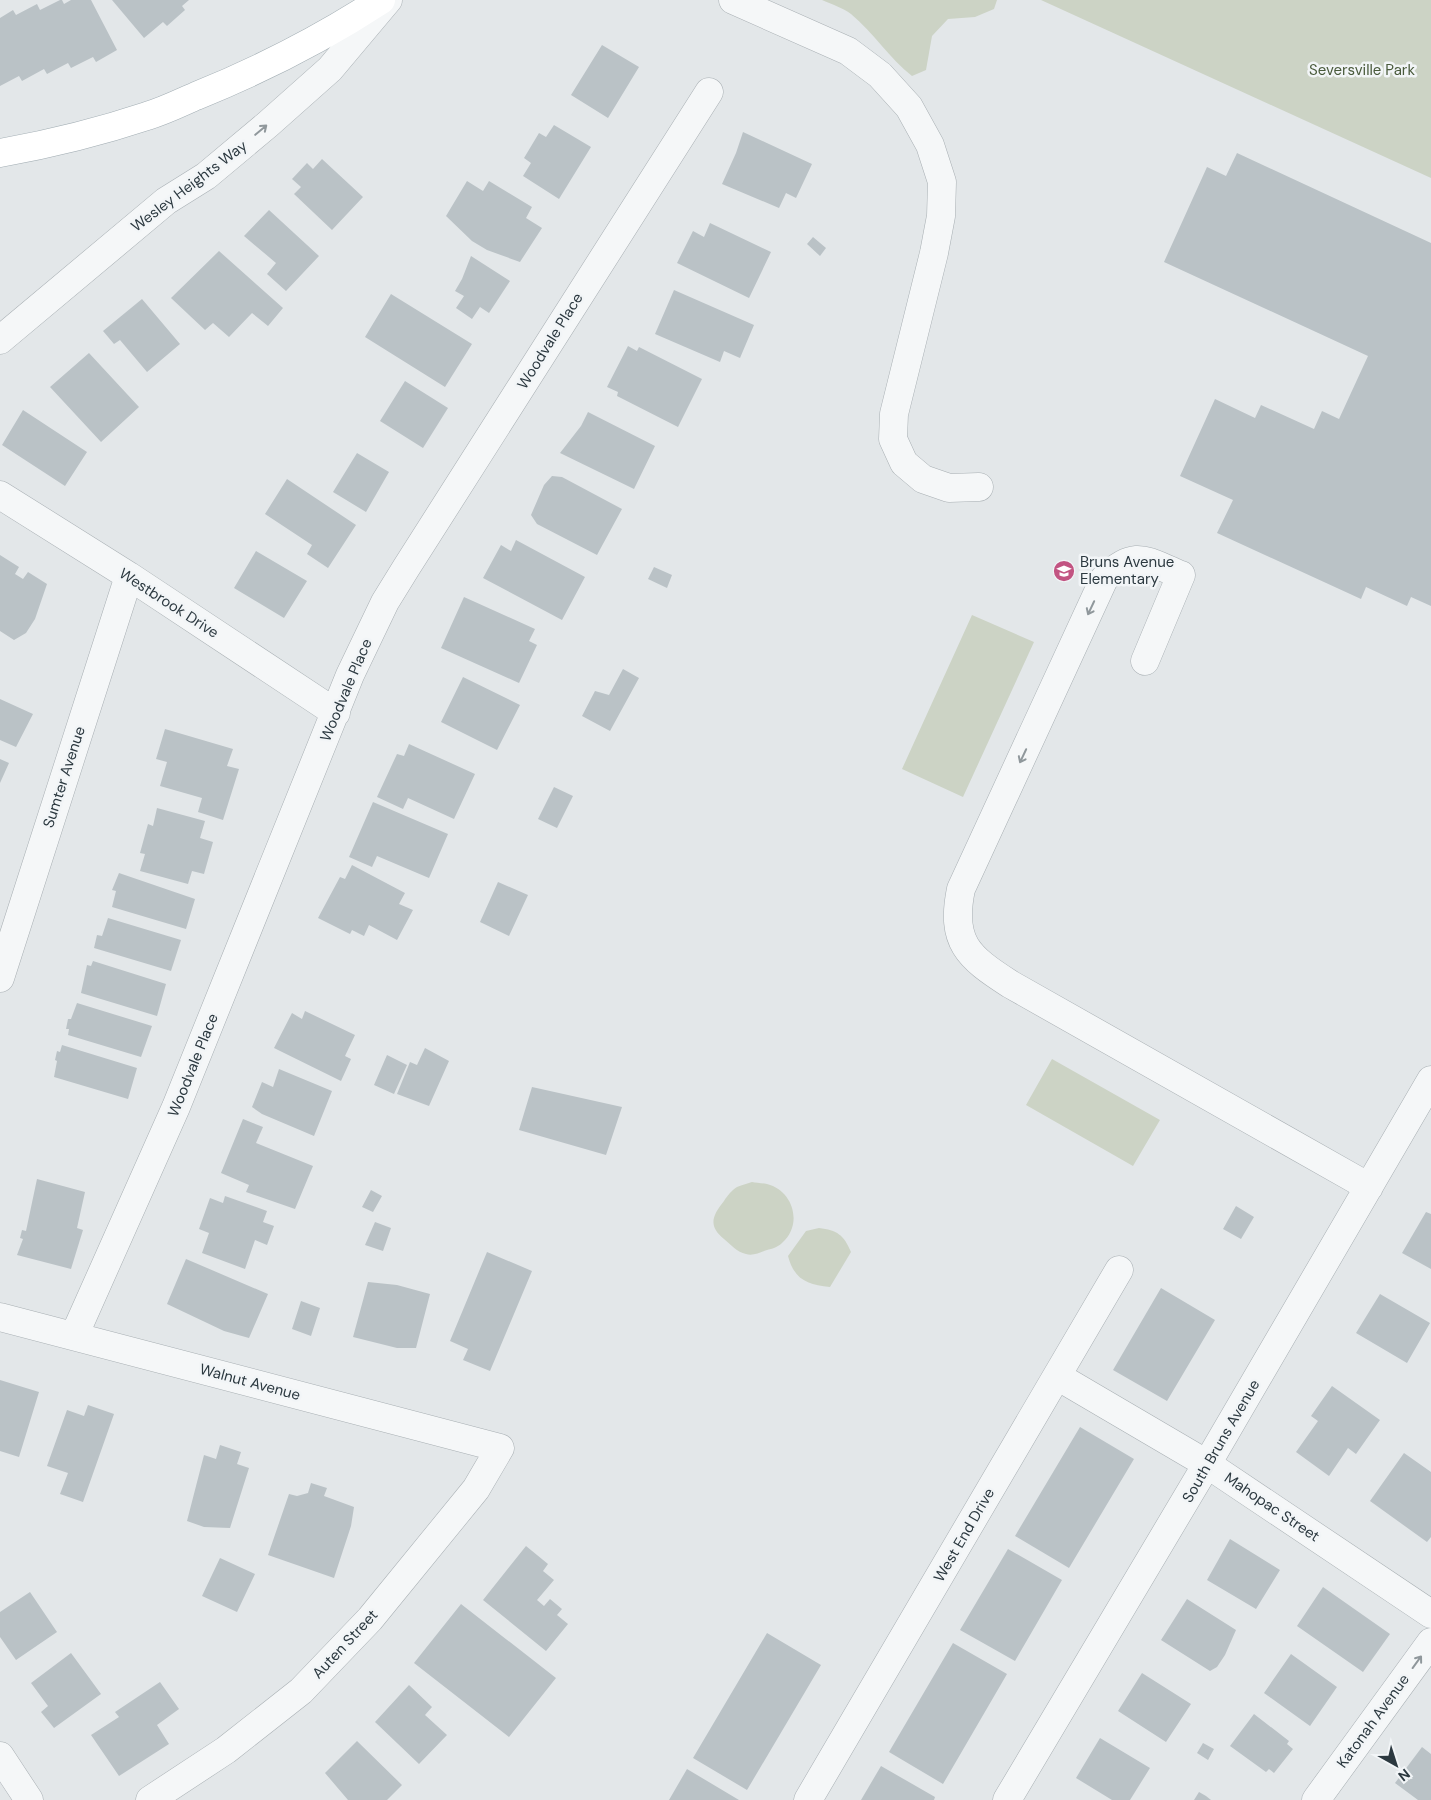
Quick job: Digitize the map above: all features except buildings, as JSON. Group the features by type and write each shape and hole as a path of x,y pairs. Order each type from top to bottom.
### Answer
{"main road":[{"path":"0,154 57,142 149,116 236,80 354,18 381,0"}],"street":[{"name":"Wesley Heights Way","path":"0,340 166,201 220,166 330,69 388,0"},
{"path":"733,0 848,51 880,75 909,107 930,145 942,182 941,216 934,253 894,414 894,439 904,463 923,479 949,488 979,487"},
{"name":"Woodvale Place","path":"74,1336 176,1107 354,667 385,602 709,92"},
{"name":"Westbrook Drive","path":"0,495 128,576 336,713"},
{"path":"1144,661 1181,575 1144,560 1129,560 1116,567 1104,579 961,889 957,907 958,931 966,949 978,963 1010,984 1369,1187"},
{"name":"Sumter Avenue","path":"0,978 128,576"},
{"name":"South Bruns Avenue","path":"1007,1800 1207,1464 1431,1080"},
{"name":"West End Drive","path":"808,1800 1119,1270"},
{"name":"Walnut Avenue","path":"0,1317 500,1448"},
{"name":"Mahopac Street","path":"1057,1376 1207,1464 1431,1614"},
{"name":"Auten Street","path":"150,1800 226,1750 301,1691 370,1619 476,1489 500,1448"},
{"name":"Katonah Avenue","path":"1316,1800 1431,1642"},
{"path":"0,1756 29,1800"}],"green space":[{"path":"822,0 997,0 994,9 975,17 948,19 932,36 926,70 912,76 851,14"},
{"name":"Seversville Park","path":"1041,0 1431,0 1431,178"},
{"path":"972,615 1034,642 963,797 902,769"},
{"path":"1052,1059 1160,1120 1133,1166 1026,1105"},
{"path":"752,1182 767,1184 784,1194 789,1201 794,1218 788,1236 780,1245 751,1255 740,1252 724,1239 716,1230 714,1221 717,1211 731,1191"},
{"path":"819,1228 831,1230 843,1237 851,1252 830,1287 815,1285 803,1279 794,1270 788,1256 806,1231"}],"place":[{"name":"Bruns Avenue Elementary","path":"1064,571"}]}
